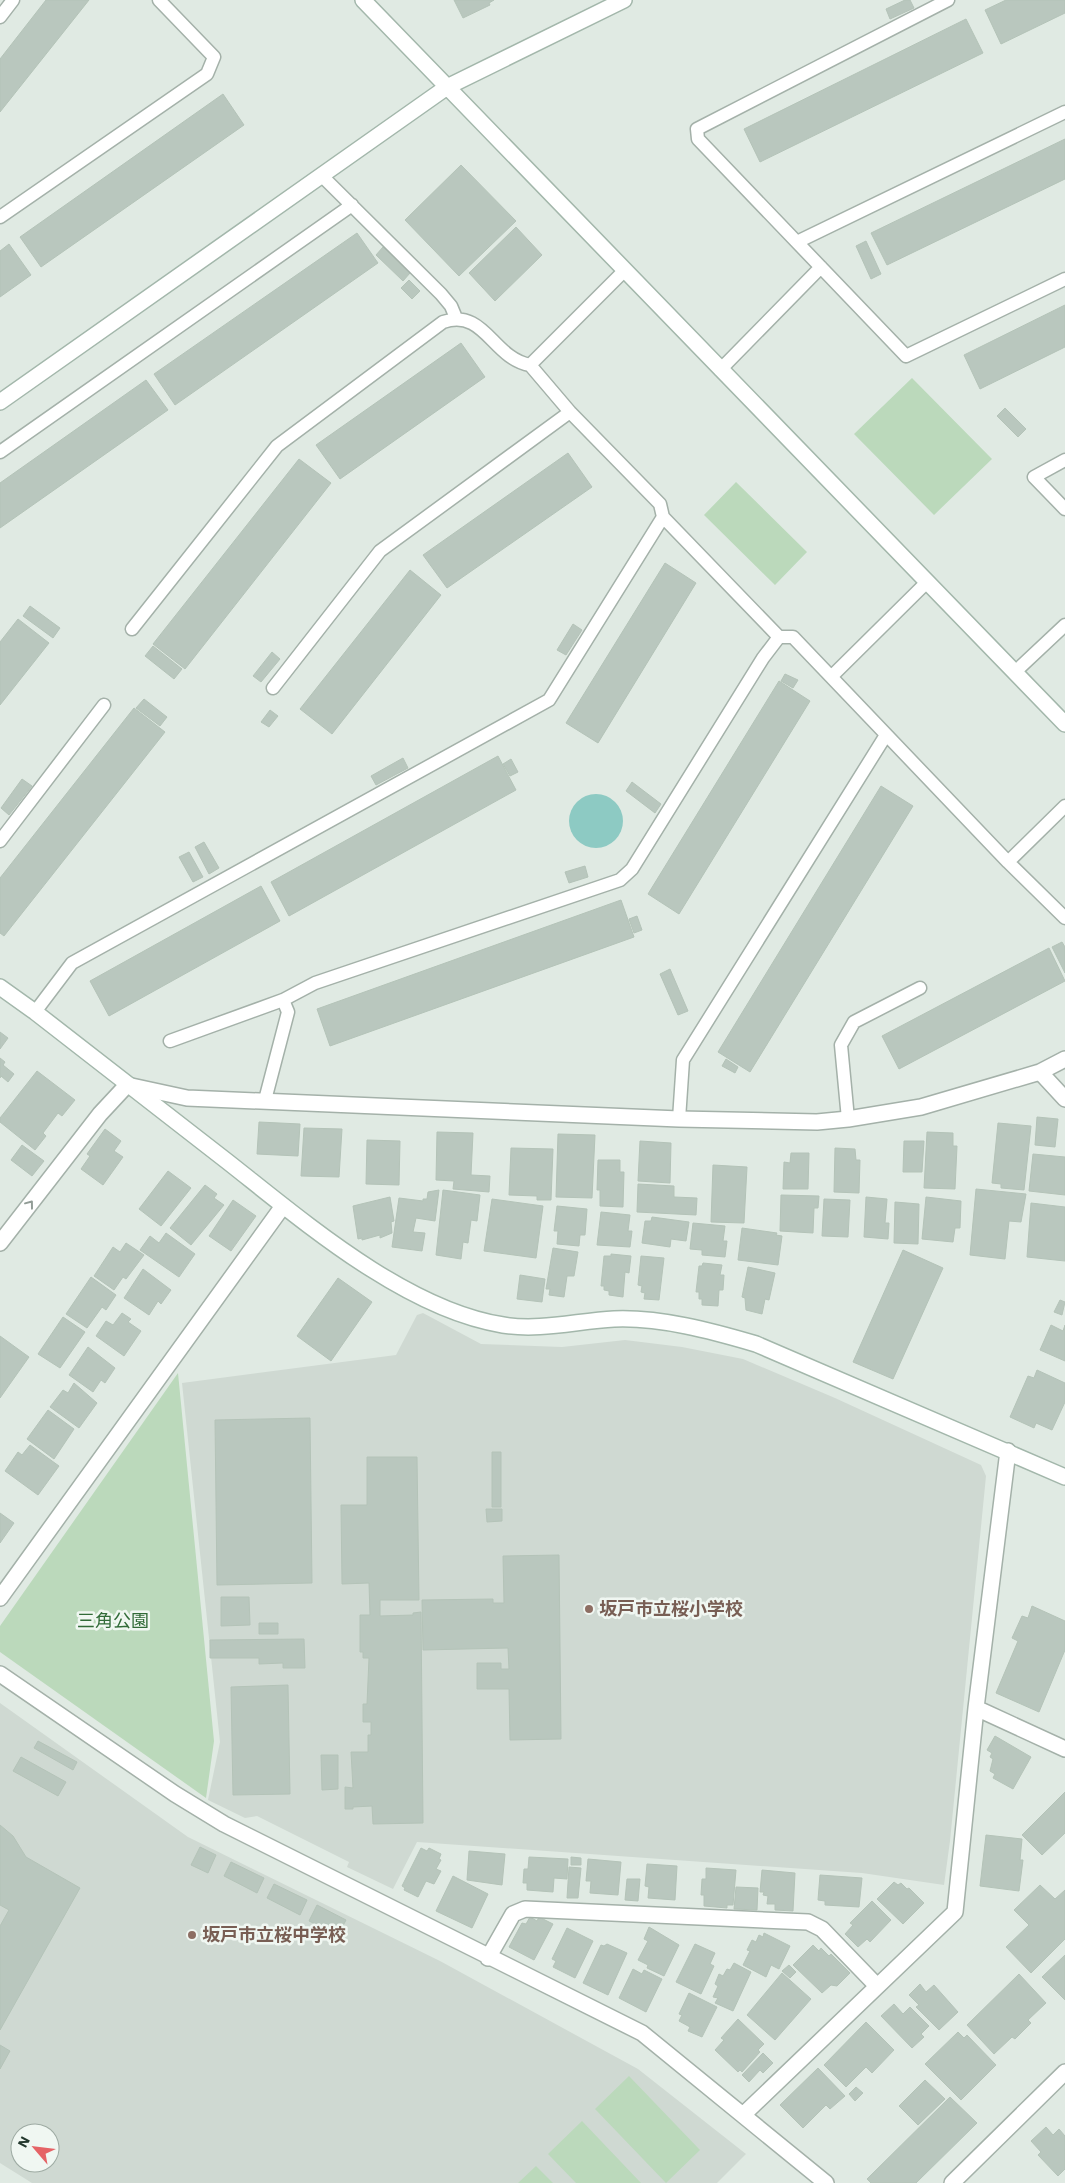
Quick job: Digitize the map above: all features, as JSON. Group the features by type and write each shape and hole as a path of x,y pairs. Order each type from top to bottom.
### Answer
{"street":[{"path":"363,0 1065,724"},
{"path":"0,402 447,87 624,0"},
{"path":"0,988 35,1012 340,1249 383,1276 433,1303 468,1316 503,1325 533,1327 623,1320 687,1326 720,1334 756,1344 1065,1476"},
{"path":"127,1085 188,1098 679,1119 817,1122 922,1107 1040,1072 1065,1058"},
{"path":"1040,1072 1065,1098"},
{"path":"0,1243 100,1114 127,1085"},
{"path":"0,1598 283,1206"},
{"path":"742,2115 877,1986 909,1958 955,1912 976,1708 1008,1451"},
{"path":"0,1674 176,1794 224,1824 488,1958 642,2033 826,2183"},
{"path":"976,1708 1065,1749"},
{"path":"488,1958 514,1914 525,1909 808,1922 822,1929 877,1986"},
{"path":"952,2183 1065,2072"}],"lane":[{"path":"0,17 14,0"},
{"path":"0,217 207,74 214,57 159,0"},
{"path":"948,0 697,129 698,139 906,356 1065,279"},
{"path":"797,242 1065,112"},
{"path":"321,175 441,294 452,306 456,318"},
{"path":"0,452 352,205"},
{"path":"720,370 821,267"},
{"path":"530,365 624,271"},
{"path":"132,629 277,446 443,322 456,318 470,320 517,363 530,365 570,412 660,504 663,517 779,637"},
{"path":"273,688 380,551 570,412"},
{"path":"1065,460 1034,477 1065,509"},
{"path":"35,1012 72,963 549,700 663,517"},
{"path":"832,676 927,582"},
{"path":"1015,672 1065,625"},
{"path":"170,1041 283,1000 315,983 620,880 632,869 763,658 779,637 793,636 1008,862 1065,918"},
{"path":"0,841 104,705"},
{"path":"679,1119 683,1060 886,735"},
{"path":"1008,862 1065,806"},
{"path":"848,1119 842,1045 854,1022 920,988"},
{"path":"265,1100 288,1012 283,1000"}],"shaded area":[{"name":"坂戸市立桜小学校","path":"423,1313 481,1344 562,1347 625,1340 682,1347 743,1359 835,1398 981,1465 986,1476 944,1885 862,1873 417,1842 393,1889 347,1867 349,1862 257,1816 245,1818 208,1800 220,1742 182,1383 396,1355 417,1315"},
{"name":"坂戸市立桜中学校","path":"0,1703 188,1837 440,1961 638,2069 746,2154 717,2183 32,2183 16,2173 60,2173 60,2123 10,2123 10,2169 0,2163"}],"green space":[{"path":"912,378 992,459 934,515 854,434"},
{"path":"736,482 807,552 775,585 704,515"},
{"name":"三角公園","path":"178,1373 214,1741 206,1798 0,1652 0,1626"},
{"path":"629,2076 700,2150 666,2183 595,2109"},
{"path":"582,2121 641,2183 576,2183 548,2154"},
{"path":"536,2166 553,2183 518,2183"}],"water":[{"path":"591,794 601,794 611,798 619,806 623,821 619,836 611,844 601,848 591,848 581,844 573,836 569,826 569,816 573,806 581,798"}],"building":[{"path":"46,0 89,0 0,112 0,59"},
{"path":"454,0 494,0 489,3 490,5 463,18"},
{"path":"905,0 910,0 914,8 890,19 886,9"},
{"path":"1006,0 1065,0 1065,13 1001,44 985,10"},
{"path":"966,19 983,53 760,162 744,129"},
{"path":"223,94 244,125 41,267 20,237"},
{"path":"1065,139 1065,179 887,265 871,233"},
{"path":"461,165 516,221 459,276 405,220"},
{"path":"516,227 542,255 495,301 469,273"},
{"path":"357,233 378,263 175,405 154,374"},
{"path":"866,241 881,274 871,279 856,246"},
{"path":"9,244 31,275 0,297 0,251"},
{"path":"383,247 410,273 403,281 376,255"},
{"path":"409,280 420,291 412,299 401,288"},
{"path":"1065,305 1065,347 980,389 964,355"},
{"path":"461,343 485,377 340,479 316,445"},
{"path":"146,380 168,410 0,528 0,483"},
{"path":"1005,408 1026,429 1018,437 997,416"},
{"path":"568,453 592,487 447,588 423,555"},
{"path":"299,459 331,483 185,669 153,644"},
{"path":"665,563 696,583 598,743 566,723"},
{"path":"410,570 441,595 332,734 300,709"},
{"path":"30,606 60,628 53,638 23,616"},
{"path":"18,619 49,643 0,705 0,642"},
{"path":"573,624 582,630 566,655 557,650"},
{"path":"153,646 182,669 174,679 145,656"},
{"path":"272,652 280,659 261,682 253,676"},
{"path":"785,674 798,680 793,688 781,681"},
{"path":"779,681 810,701 679,914 648,894"},
{"path":"144,699 167,717 160,726 136,708"},
{"path":"134,708 165,732 4,936 0,933 0,878"},
{"path":"270,710 278,716 269,727 261,722"},
{"path":"498,756 516,790 289,916 271,882"},
{"path":"403,758 408,768 376,785 371,776"},
{"path":"511,759 518,772 510,776 503,764"},
{"path":"22,779 32,786 9,815 1,808"},
{"path":"632,782 661,804 655,813 626,791"},
{"path":"881,786 913,806 750,1072 718,1052"},
{"path":"204,842 219,868 209,874 195,847"},
{"path":"189,852 203,877 193,882 179,857"},
{"path":"585,866 588,877 569,883 565,872"},
{"path":"261,886 280,921 109,1016 90,981"},
{"path":"621,900 634,937 330,1046 317,1009"},
{"path":"637,916 642,930 634,933 629,919"},
{"path":"1062,942 1065,947 1065,973 1052,947"},
{"path":"1049,948 1065,981 899,1069 882,1036"},
{"path":"670,969 688,1011 678,1015 660,974"},
{"path":"0,1032 8,1038 0,1049"},
{"path":"0,1058 5,1062 3,1065 14,1074 8,1082 1,1076 0,1078"},
{"path":"726,1059 738,1067 735,1073 722,1066"},
{"path":"37,1071 75,1100 62,1116 58,1113 43,1133 46,1136 35,1150 0,1122 0,1118"},
{"path":"1037,1117 1058,1119 1055,1147 1035,1145"},
{"path":"259,1122 300,1124 298,1156 257,1154"},
{"path":"998,1123 1031,1126 1024,1190 1001,1188 1001,1184 992,1183"},
{"path":"304,1128 342,1129 339,1177 301,1176"},
{"path":"105,1129 121,1141 114,1151 123,1157 103,1185 81,1169 90,1156 87,1154"},
{"path":"437,1132 473,1133 471,1175 490,1176 489,1192 453,1189 454,1181 436,1180"},
{"path":"927,1132 953,1133 953,1146 957,1146 955,1189 924,1188"},
{"path":"558,1134 595,1135 592,1198 556,1197"},
{"path":"367,1140 400,1141 399,1185 366,1184"},
{"path":"640,1141 671,1143 670,1183 638,1181"},
{"path":"904,1141 924,1141 922,1172 903,1172"},
{"path":"22,1145 44,1161 32,1176 11,1160"},
{"path":"511,1148 553,1149 551,1200 537,1200 537,1196 509,1195"},
{"path":"835,1148 855,1149 856,1160 860,1160 859,1193 834,1192"},
{"path":"791,1153 809,1153 808,1189 783,1189 784,1162 790,1163"},
{"path":"1033,1154 1065,1157 1065,1195 1029,1191"},
{"path":"598,1160 620,1160 620,1172 624,1172 623,1207 600,1206 600,1190 597,1190"},
{"path":"713,1165 747,1167 744,1223 711,1222"},
{"path":"168,1171 191,1188 161,1226 139,1209"},
{"path":"638,1184 674,1186 674,1197 697,1198 696,1215 637,1212"},
{"path":"205,1185 217,1194 214,1198 224,1205 191,1245 170,1228"},
{"path":"976,1189 1026,1194 1021,1222 1009,1221 1005,1259 970,1255"},
{"path":"439,1190 435,1221 416,1218 413,1232 425,1233 422,1251 392,1247 399,1198 423,1201 423,1199 427,1199 428,1192"},
{"path":"443,1190 480,1195 477,1221 471,1220 468,1243 463,1242 461,1259 436,1255"},
{"path":"781,1195 819,1196 818,1208 814,1208 813,1233 780,1231"},
{"path":"390,1197 394,1221 391,1222 392,1233 380,1238 380,1235 362,1240 362,1238 358,1239 353,1206"},
{"path":"866,1197 887,1199 885,1223 889,1223 888,1239 864,1237"},
{"path":"926,1197 961,1201 960,1228 955,1228 953,1242 922,1239"},
{"path":"492,1199 543,1206 536,1258 484,1251"},
{"path":"824,1199 850,1200 848,1237 822,1236"},
{"path":"233,1200 256,1216 231,1251 209,1236"},
{"path":"895,1202 919,1204 918,1244 894,1243"},
{"path":"1031,1203 1065,1207 1065,1261 1027,1257"},
{"path":"557,1206 587,1209 585,1235 580,1235 579,1246 557,1244 558,1231 554,1231"},
{"path":"601,1212 630,1215 628,1231 632,1231 630,1247 597,1245"},
{"path":"652,1217 689,1222 686,1241 671,1239 670,1247 642,1243 645,1221 651,1221"},
{"path":"693,1223 725,1226 723,1241 727,1241 725,1257 702,1255 702,1250 690,1249"},
{"path":"742,1228 777,1233 776,1235 782,1236 778,1265 738,1260"},
{"path":"166,1233 195,1254 179,1277 140,1250 150,1236 159,1243"},
{"path":"126,1243 144,1255 126,1279 123,1277 114,1290 94,1276 113,1247 120,1252"},
{"path":"553,1248 578,1252 574,1276 567,1276 564,1297 549,1295 550,1289 546,1289"},
{"path":"903,1250 943,1268 893,1379 853,1362"},
{"path":"611,1254 631,1256 629,1273 625,1272 623,1297 609,1295 609,1291 604,1290 604,1286 601,1286 604,1256 611,1256"},
{"path":"641,1256 664,1258 659,1300 644,1299 645,1293 641,1292 642,1286 638,1285"},
{"path":"703,1263 722,1265 720,1275 724,1275 723,1290 719,1290 718,1306 702,1305 702,1299 699,1299 699,1292 696,1292 699,1266 702,1266"},
{"path":"748,1267 775,1273 769,1300 765,1299 762,1314 746,1310 745,1298 742,1297"},
{"path":"143,1269 171,1290 161,1304 158,1301 149,1315 124,1298"},
{"path":"520,1275 545,1279 542,1302 517,1299"},
{"path":"91,1277 116,1295 106,1310 102,1307 87,1328 66,1314"},
{"path":"338,1278 372,1302 331,1361 297,1336"},
{"path":"1060,1300 1065,1302 1062,1315 1054,1312"},
{"path":"122,1313 131,1319 128,1322 141,1331 124,1356 96,1336 106,1321 113,1325"},
{"path":"63,1317 85,1332 60,1368 38,1354"},
{"path":"1051,1325 1063,1331 1065,1325 1065,1361 1040,1350"},
{"path":"0,1336 29,1357 0,1398"},
{"path":"88,1347 115,1368 105,1383 101,1380 93,1392 69,1375"},
{"path":"1037,1370 1065,1383 1065,1402 1052,1430 1036,1423 1034,1428 1010,1417 1028,1376 1034,1378"},
{"path":"74,1383 97,1403 79,1428 50,1407 63,1390 68,1393"},
{"path":"48,1410 74,1429 54,1459 27,1439"},
{"path":"310,1418 312,1583 217,1585 215,1420"},
{"path":"30,1445 59,1466 38,1495 5,1471 18,1452 22,1455"},
{"path":"492,1452 501,1452 501,1507 492,1507"},
{"path":"367,1457 417,1457 419,1600 380,1600 380,1616 413,1615 413,1613 421,1612 423,1823 373,1824 372,1806 345,1809 345,1787 353,1788 351,1752 368,1752 368,1735 371,1735 371,1722 363,1722 363,1704 367,1704 369,1658 363,1658 363,1652 360,1652 360,1615 370,1615 369,1583 342,1584 341,1505 367,1505"},
{"path":"486,1509 502,1509 502,1521 487,1522"},
{"path":"0,1513 14,1523 0,1543"},
{"path":"559,1555 561,1739 510,1740 509,1689 477,1689 477,1663 501,1663 501,1669 509,1669 508,1648 423,1650 422,1600 493,1599 493,1603 504,1603 503,1556"},
{"path":"221,1597 249,1597 250,1625 221,1626"},
{"path":"1032,1606 1065,1621 1065,1650 1039,1712 996,1693 1018,1641 1012,1638 1022,1616 1028,1618"},
{"path":"259,1623 278,1623 278,1634 259,1634"},
{"path":"304,1639 305,1668 283,1668 283,1663 259,1664 259,1658 210,1658 210,1640"},
{"path":"288,1685 290,1794 233,1795 231,1687"},
{"path":"995,1736 1031,1757 1013,1789 993,1778 995,1774 990,1771 993,1759 990,1757 992,1753 987,1750"},
{"path":"38,1741 77,1762 73,1770 34,1748"},
{"path":"321,1755 338,1755 338,1789 322,1790"},
{"path":"21,1757 66,1782 58,1796 13,1771"},
{"path":"1065,1792 1065,1833 1042,1855 1022,1835"},
{"path":"0,1825 13,1836 26,1857 80,1888 0,2030 0,1926 9,1910 0,1905"},
{"path":"986,1835 1022,1839 1020,1860 1023,1860 1019,1891 980,1886"},
{"path":"200,1847 216,1855 208,1873 191,1865"},
{"path":"421,1848 427,1851 429,1848 441,1854 439,1859 441,1860 436,1869 441,1871 434,1884 426,1881 418,1897 404,1890 405,1888 402,1886"},
{"path":"469,1851 505,1854 502,1885 467,1880"},
{"path":"529,1857 568,1859 567,1879 554,1878 553,1892 527,1890 527,1883 523,1883 524,1869 528,1869"},
{"path":"571,1857 581,1858 581,1865 571,1865"},
{"path":"588,1859 621,1862 618,1895 590,1893 591,1881 586,1881"},
{"path":"231,1862 264,1878 257,1893 224,1876"},
{"path":"647,1864 677,1866 675,1900 648,1898 649,1887 645,1886"},
{"path":"569,1867 581,1868 578,1898 567,1898"},
{"path":"706,1868 736,1870 733,1905 727,1905 727,1908 704,1906 704,1895 701,1895 702,1879 706,1879"},
{"path":"762,1870 795,1873 793,1911 775,1910 775,1904 767,1904 768,1896 763,1895 764,1892 760,1892"},
{"path":"820,1875 862,1878 859,1907 825,1905 825,1901 818,1900"},
{"path":"453,1876 488,1894 472,1928 436,1911"},
{"path":"627,1879 640,1879 638,1901 625,1900"},
{"path":"894,1882 898,1885 901,1883 907,1889 909,1888 924,1903 903,1924 877,1899"},
{"path":"274,1884 307,1900 300,1915 267,1898"},
{"path":"1040,1885 1055,1899 1065,1890 1065,1939 1031,1973 1006,1947 1029,1925 1014,1910"},
{"path":"736,1887 758,1888 757,1910 734,1909"},
{"path":"872,1901 891,1920 870,1942 867,1939 858,1947 845,1934 853,1925 850,1923"},
{"path":"317,1905 346,1920 338,1935 309,1921"},
{"path":"530,1917 537,1921 539,1917 553,1924 534,1960 509,1947 522,1923 526,1924"},
{"path":"649,1927 679,1945 664,1976 647,1968 648,1965 638,1960 648,1941 644,1939"},
{"path":"567,1928 593,1941 575,1978 553,1967 556,1961 552,1959"},
{"path":"764,1933 790,1946 779,1969 771,1965 766,1977 743,1965 750,1951 747,1950 752,1940 756,1942 759,1935 763,1937"},
{"path":"607,1944 627,1953 608,1995 583,1983 601,1945"},
{"path":"695,1944 715,1953 710,1964 714,1966 701,1994 676,1982"},
{"path":"813,1945 819,1951 821,1948 829,1956 831,1954 850,1973 837,1986 831,1985 822,1993 793,1965"},
{"path":"1065,1955 1065,2000 1042,1977"},
{"path":"734,1963 751,1972 733,2011 715,2003 718,1998 713,1997 718,1986 715,1984 719,1974 723,1976"},
{"path":"789,1965 796,1972 790,1978 782,1971"},
{"path":"633,1969 642,1974 644,1970 662,1979 646,2012 619,1998"},
{"path":"782,1973 811,1999 775,2040 747,2015"},
{"path":"1019,1974 1046,2003 1028,2020 1031,2023 1015,2039 1012,2037 994,2054 967,2025"},
{"path":"920,1984 926,1992 934,1985 958,2012 939,2030 916,2007 919,2005 909,1995"},
{"path":"689,1993 717,2007 702,2037 688,2031 690,2027 679,2021 682,2015 679,2014"},
{"path":"894,2004 903,2014 910,2007 929,2026 921,2034 924,2037 912,2048 881,2016"},
{"path":"738,2019 764,2044 758,2050 760,2052 742,2072 740,2070 738,2072 715,2050 724,2040 721,2038"},
{"path":"866,2022 894,2050 872,2073 866,2067 846,2087 824,2065"},
{"path":"958,2032 964,2038 967,2035 996,2065 961,2100 925,2064"},
{"path":"0,2045 10,2051 0,2069"},
{"path":"763,2053 773,2063 763,2073 760,2070 749,2082 742,2075"},
{"path":"818,2068 845,2096 830,2109 826,2105 803,2128 780,2105"},
{"path":"925,2080 945,2099 918,2125 899,2106"},
{"path":"856,2087 863,2093 855,2101 849,2094"},
{"path":"950,2097 977,2123 916,2183 871,2183 867,2179"},
{"path":"1046,2127 1053,2135 1059,2129 1065,2136 1065,2169 1058,2176 1038,2155 1041,2152 1031,2141"}],"place":[{"name":"坂戸市立桜小学校","path":"589,1609"},
{"name":"坂戸市立桜中学校","path":"192,1935"}]}
